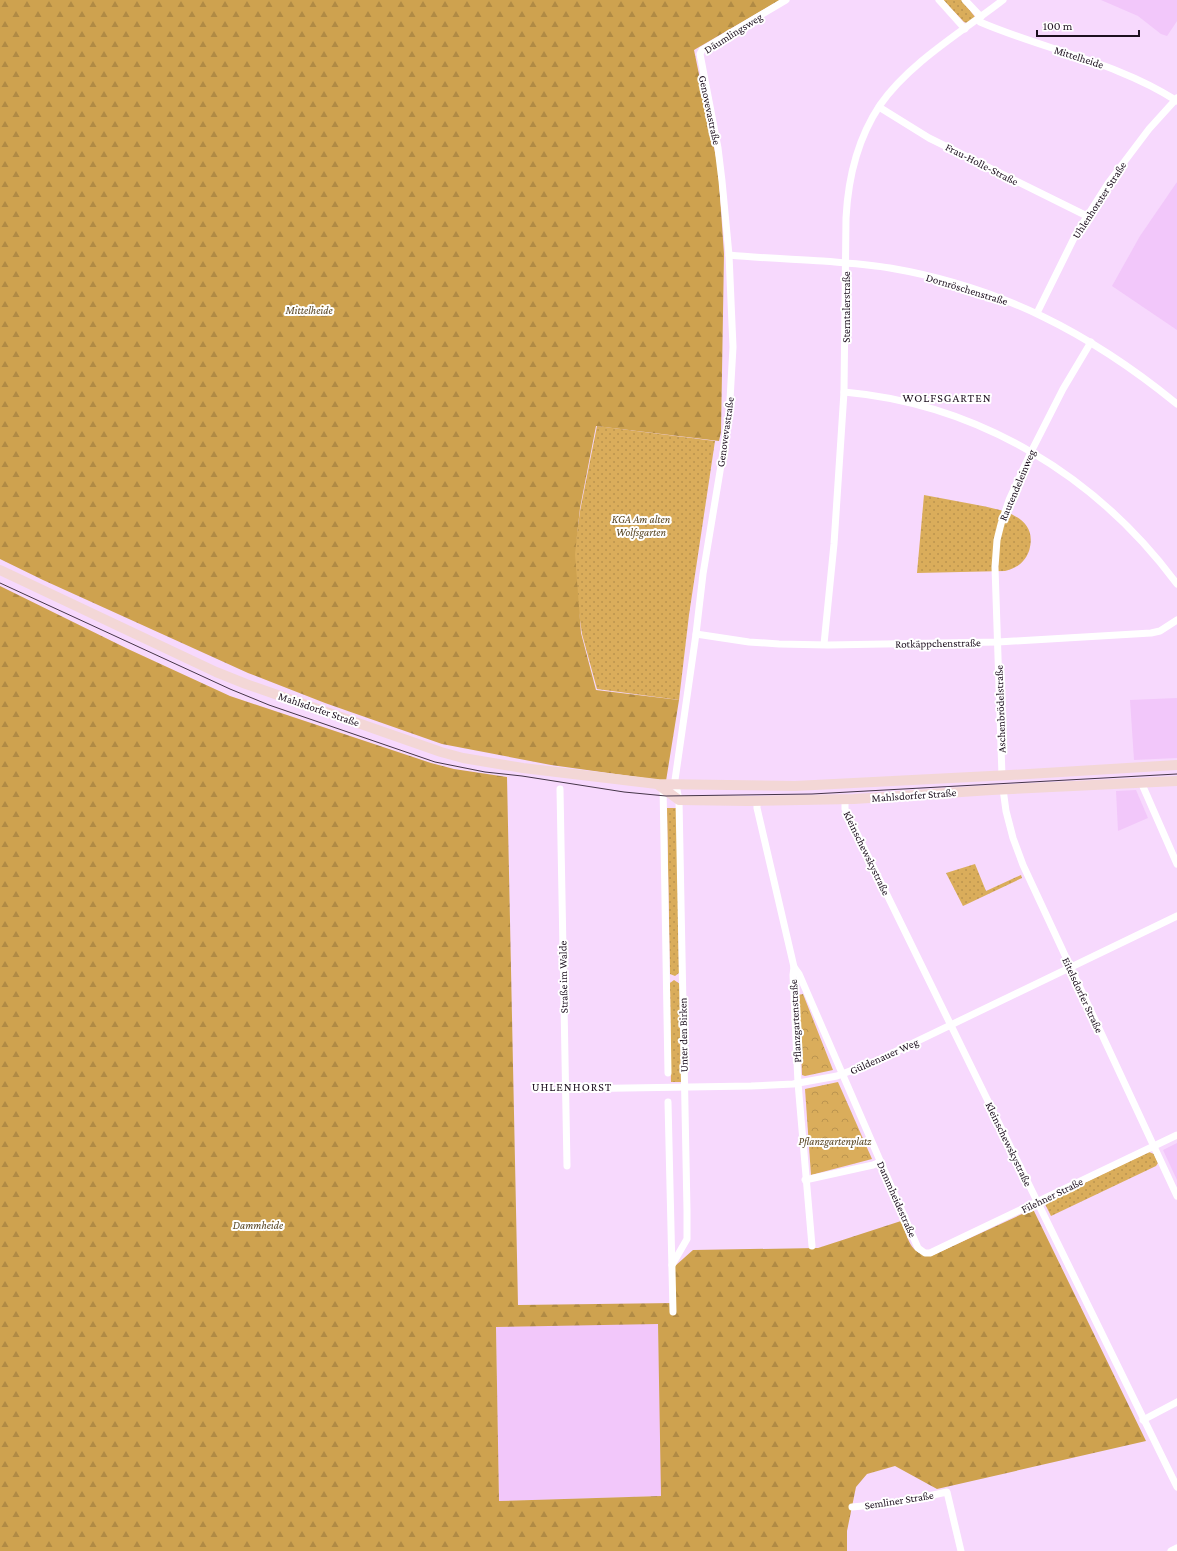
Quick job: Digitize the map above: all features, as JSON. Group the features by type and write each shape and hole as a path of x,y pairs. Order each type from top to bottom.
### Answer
{"main road":[{"name":"Mahlsdorfer Straße","path":"0,570 216,672 246,684 441,752 483,762 661,786 795,786 1002,776 1177,765"},
{"path":"1140,768 1141,782"},
{"path":"1002,776 1003,789"},
{"name":"Mahlsdorfer Straße","path":"661,786 679,800 757,800 845,799 1003,789 1177,781"}],"street":[{"name":"Däumlingsweg","path":"700,54 702,50 786,0"},
{"path":"939,0 965,28"},
{"name":"Mittelheide","path":"965,0 979,18 980,22 1030,41 1111,67 1176,100"},
{"name":"Sterntalerstraße","path":"824,644 834,544 844,392 847,201 852,168 859,148 879,107 893,89 915,68 1003,0"},
{"name":"Genovevastraße","path":"676,785 675,780 703,574 729,417 733,347 729,255 719,153 700,54"},
{"name":"Uhlenhorster Straße","path":"1037,313 1065,255 1087,216 1133,149 1176,100"},
{"name":"Frau-Holle-Straße","path":"879,107 929,138 1087,216"},
{"name":"Dornröschenstraße","path":"729,255 889,267 978,290 1037,313 1091,342 1142,376 1177,404"},
{"name":"Rautendeleinweg","path":"998,642 995,567 997,540 1007,507 1031,452 1063,389 1091,342"},
{"path":"844,392 894,399 939,411 987,429 1031,452 1086,489 1120,517 1160,562 1177,584"},
{"name":"Rotkäppchenstraße","path":"696,634 749,642 779,644 998,642 1151,633 1160,631 1177,620"},
{"name":"Aschenbrödelstraße","path":"998,642 1002,776"},
{"path":"1141,782 1177,864"},
{"name":"Unter den Birken","path":"672,1265 687,1239 679,800 676,785"},
{"name":"Unter den Birken","path":"661,786 668,1073"},
{"name":"Straße im Walde","path":"560,789 567,1166"},
{"name":"Eitelsdorfer Straße","path":"1003,789 1011,831 1023,865 1177,1196"},
{"name":"Kleinschewskystraße","path":"845,799 845,809 1177,1487"},
{"name":"Pflanzgartenstraße","path":"757,800 757,808 794,967 793,975 798,1083 805,1180 812,1246"},
{"name":"Güldenauer Weg","path":"565,1089 751,1086 798,1083 842,1074 876,1061 951,1026 1177,916"},
{"name":"Dammheidestraße","path":"794,967 799,974 918,1248 925,1253"},
{"path":"668,1102 673,1312"},
{"name":"Filehner Straße","path":"925,1253 930,1253 1177,1135"},
{"path":"805,1180 873,1165 880,1162"},
{"path":"1143,1420 1177,1402"},
{"name":"Semliner Straße","path":"852,1507 895,1503 947,1492 961,1551"},
{"path":"1171,1551 1177,1548"}],"shaded area":[{"path":"1101,0 1177,0 1177,21 1167,36 1161,34 1138,16"},
{"path":"1177,182 1177,330 1112,286 1140,236"},
{"path":"1177,698 1177,758 1134,760 1130,700"},
{"path":"1136,790 1148,818 1118,831 1116,791"},
{"path":"1177,1143 1177,1180 1163,1150"},
{"path":"658,1323 662,1496 499,1501 496,1326"}],"green space":[{"name":"Mittelheide","path":"0,0 780,0 694,50 718,167 724,254 721,432 719,441 596,426 580,508 575,554 581,633 596,690 679,700 666,781 551,765 442,744 325,703 248,673 0,559"},
{"path":"943,0 962,0 975,17 967,23 964,22"},
{"name":"KGA Am alten Wolfsgarten","path":"597,426 715,441 689,615 679,700 597,689 582,634 577,599 574,554 580,511"},
{"path":"924,495 993,508 1014,516 1022,521 1028,529 1031,539 1027,555 1020,564 1013,569 1005,571 917,573"},
{"name":"Dammheide","path":"0,586 128,649 230,696 431,763 454,769 507,777 518,1305 675,1303 675,1266 693,1250 818,1248 901,1221 908,1239 914,1249 924,1255 931,1256 1033,1209 1146,1441 937,1489 895,1466 867,1474 856,1487 847,1531 847,1551 0,1551","holes":["658,1324 661,1496 499,1501 496,1327"]},
{"path":"667,808 677,808 679,973 675,976 670,974"},
{"path":"975,864 986,891 1021,875 1022,878 963,906 946,873"},
{"path":"674,980 680,984 681,1082 671,1082 670,983"},
{"path":"803,994 833,1070 805,1076 802,1075 802,1039 798,995"},
{"name":"Pflanzgartenplatz","path":"838,1082 872,1159 811,1175 805,1089"},
{"path":"1149,1152 1154,1154 1158,1163 1156,1166 1051,1216 1044,1202"}],"tram line":[{"path":"0,583 230,689 269,705 435,762 485,772 522,776 624,792 666,796 812,794 1177,774"}],"district":[{"name":"WOLFSGARTEN","path":"947,398"},
{"name":"UHLENHORST","path":"572,1087"}]}
